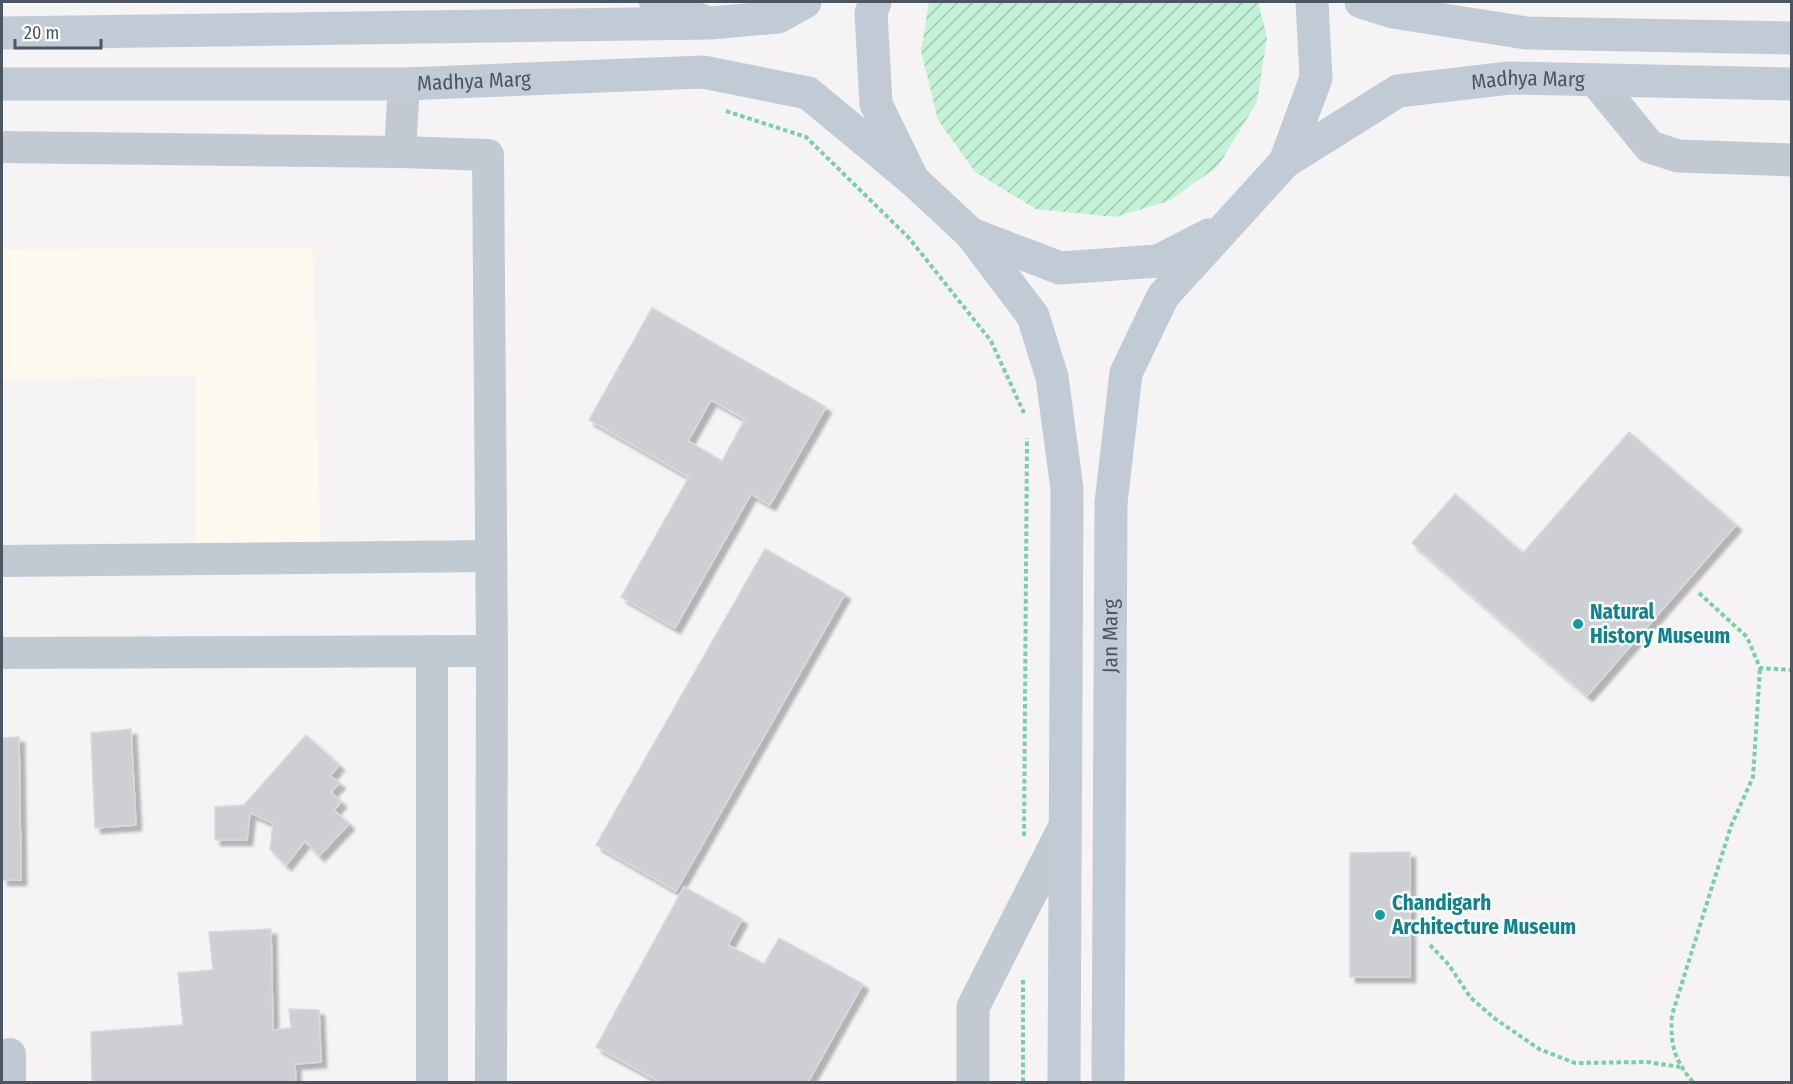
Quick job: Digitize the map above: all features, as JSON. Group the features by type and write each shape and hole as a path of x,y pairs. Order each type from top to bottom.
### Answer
{"main road":[{"path":"2,33 711,23 778,17 805,2"},
{"path":"875,2 872,13 876,104 913,180"},
{"path":"1285,162 1316,78 1312,2"},
{"path":"1361,2 1393,12 1526,33 1791,38"},
{"name":"Madhya Marg","path":"2,84 404,84 703,72 808,93 913,180 971,234"},
{"name":"Madhya Marg","path":"1285,162 1398,91 1509,78 1791,84"},
{"name":"Jan Marg","path":"1108,1083 1111,503 1126,373 1163,296 1285,162"},
{"path":"971,234 1060,268 1158,261 1227,226"},
{"name":"Jan Marg","path":"971,234 1033,316 1052,376 1067,489 1064,1083"}],"street":[{"path":"655,2 711,23"},
{"path":"1595,80 1650,147 1678,156 1791,160"},
{"path":"400,152 404,84"},
{"path":"2,147 488,155 492,651 491,1083"},
{"path":"2,561 491,556"},
{"path":"432,651 432,1083"},
{"path":"2,653 492,651"},
{"path":"973,1083 973,1007 1065,826"}],"path":[{"path":"726,111 806,137 909,238 991,341 1027,421"},
{"path":"1024,847 1027,432"},
{"path":"1693,1083 1680,1067 1671,1036 1672,1015 1731,826 1753,777 1760,668 1747,637 1699,593"},
{"path":"1760,668 1791,670"},
{"path":"1430,945 1449,965 1470,997 1494,1018 1539,1049 1575,1063 1647,1062 1680,1067"},
{"path":"1023,977 1023,1083"}],"shaded area":[{"path":"2,2 370,2 2,5"},
{"path":"313,247 320,549 196,554 196,375 2,381 2,250"}],"green space":[{"path":"929,2 1258,2 1267,37 1257,102 1218,166 1169,201 1115,217 1036,209 975,172 938,120 921,51"}],"building":[{"path":"652,308 826,407 770,505 751,494 675,628 621,597 689,477 589,420","holes":["711,400 745,419 722,461 688,441"]},
{"name":"Natural History Museum","path":"1629,432 1736,525 1587,696 1412,543 1455,494 1523,553"},
{"path":"765,549 845,594 676,891 596,845"},
{"path":"131,729 136,825 95,828 91,733"},
{"path":"306,735 339,765 330,776 340,783 331,792 341,802 334,810 349,824 319,856 305,841 286,865 270,849 273,823 250,813 247,840 215,840 215,807 244,805"},
{"path":"19,737 21,880 2,880 2,738"},
{"name":"Chandigarh Architecture Museum","path":"1410,852 1410,977 1350,977 1350,853"},
{"path":"684,887 742,919 728,945 764,964 779,938 863,984 808,1082 660,1082 596,1047"},
{"path":"271,929 273,1030 291,1028 289,1009 319,1010 321,1062 295,1064 296,1082 92,1082 91,1032 183,1025 178,973 213,970 209,932"}],"place":[{"name":"Natural History Museum","path":"1578,624"},
{"name":"Chandigarh Architecture Museum","path":"1380,915"}]}
